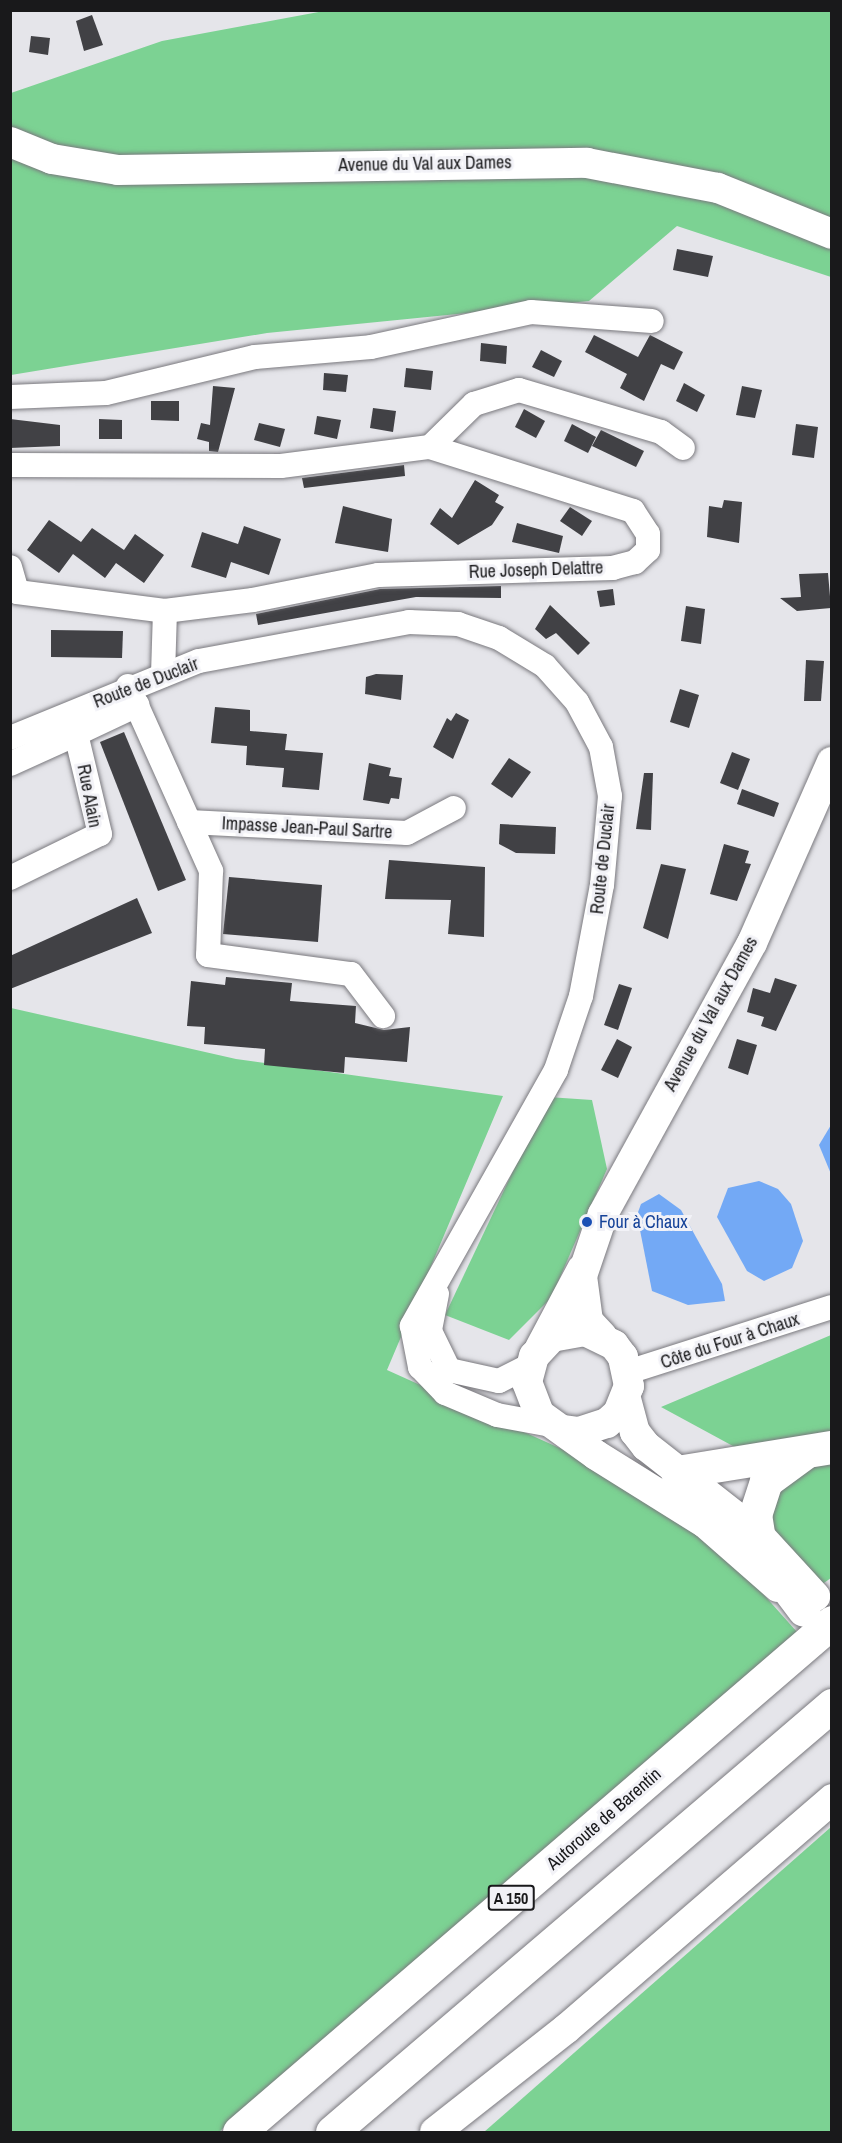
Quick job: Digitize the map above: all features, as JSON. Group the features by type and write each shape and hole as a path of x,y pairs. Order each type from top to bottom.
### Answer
{"highway":[{"path":"677,1472 817,1450"},
{"path":"817,1450 766,1481 757,1499 757,1533 761,1553 817,1609"},
{"name":"Autoroute de Barentin","path":"239,2133 817,1609"},
{"path":"332,2133 831,1705"}],"main road":[{"name":"Avenue du Val aux Dames","path":"10,142 52,159 118,170 587,163 718,188 831,234"},
{"name":"Avenue du Val aux Dames","path":"534,1357 585,1263 632,1154 752,943 831,762"},
{"name":"Avenue du Val aux Dames","path":"585,1263 588,1321 602,1336"},
{"path":"757,1533 677,1472 635,1432 619,1351 602,1336 568,1331 534,1357 530,1399 558,1428 705,1523 817,1609"},
{"path":"558,1428 601,1426 627,1386"},
{"path":"442,2126 528,2040 831,1781"},
{"path":"442,2126 566,2029 831,1799"}],"street":[{"path":"10,397 106,393 255,357 370,347 531,312 652,321"},
{"path":"430,447 474,405 519,390 661,432 683,448"},
{"name":"Rue Joseph Delattre","path":"10,465 281,466 430,447 633,511 648,534 648,549 636,562 613,568 378,575 165,611 16,592 10,567"},
{"path":"163,675 165,611"},
{"name":"Route de Duclair","path":"10,738 133,695 163,675 199,661 384,625 458,624 499,638 545,666 577,702 596,734 608,780 608,832 581,996 556,1070 443,1276 412,1326 415,1354 428,1380 472,1406 558,1428"},
{"path":"10,764 76,734 133,695 211,871 208,956 351,974 383,1016"},
{"name":"Rue Alain","path":"10,878 100,834 76,734"},
{"name":"Impasse Jean-Paul Sartre","path":"189,822 407,833 454,808"},
{"name":"Route de Duclair","path":"443,1276 430,1331 449,1370 499,1381 534,1357"},
{"name":"Côte du Four à Chaux","path":"627,1386 831,1307"}],"green space":[{"path":"324,11 831,11 831,277 677,226 589,301 267,333 11,375 11,93 162,41"},
{"path":"11,1008 236,1059 503,1096 387,1370 626,1478 721,1547 797,1632 219,2132 11,2132"},
{"path":"548,1097 592,1100 607,1169 551,1298 509,1340 445,1315"},
{"path":"831,1335 831,1578 821,1585 767,1523 755,1458 661,1407"},
{"path":"831,1827 831,2132 484,2132"}],"water":[{"path":"831,1125 831,1174 819,1145"},
{"path":"759,1181 778,1189 791,1204 803,1241 792,1268 764,1281 747,1271 717,1217 728,1188"},
{"path":"659,1194 681,1210 722,1284 725,1301 688,1305 652,1291 637,1215 641,1204"}],"building":[{"path":"92,15 103,45 84,51 76,21"},
{"path":"31,36 50,38 48,55 29,52"},
{"path":"677,249 713,256 708,277 673,270"},
{"path":"594,335 638,357 650,335 683,352 674,370 661,364 644,401 620,388 627,374 585,352"},
{"path":"481,343 507,346 506,364 480,361"},
{"path":"541,350 562,361 554,377 532,367"},
{"path":"406,368 433,371 431,390 404,387"},
{"path":"324,373 348,375 346,392 323,390"},
{"path":"684,383 705,395 697,412 676,401"},
{"path":"213,386 235,388 218,452 209,451 209,442 197,439 201,423 210,425"},
{"path":"742,386 762,390 755,418 736,415"},
{"path":"151,401 179,401 179,421 151,420"},
{"path":"373,408 396,411 393,432 370,428"},
{"path":"524,409 545,421 536,438 515,427"},
{"path":"317,416 341,420 337,439 314,434"},
{"path":"10,419 60,425 60,446 10,448"},
{"path":"99,419 122,420 122,439 99,439"},
{"path":"259,423 285,429 280,447 254,440"},
{"path":"572,424 596,437 588,453 564,441"},
{"path":"796,424 818,427 814,458 792,455"},
{"path":"601,430 644,451 636,467 592,446"},
{"path":"404,465 405,476 304,488 302,478"},
{"path":"475,480 499,495 495,502 504,507 492,525 458,545 430,524 440,508 452,518"},
{"path":"724,500 742,502 739,543 707,537 709,506 722,508"},
{"path":"343,506 392,519 388,552 335,543"},
{"path":"570,507 592,521 582,536 560,521"},
{"path":"49,520 81,542 92,528 124,550 135,534 164,555 144,583 116,563 105,578 73,554 59,573 27,550"},
{"path":"517,523 563,536 559,553 512,542"},
{"path":"244,526 281,539 269,575 231,562 226,578 191,567 202,532 238,544"},
{"path":"828,573 831,608 797,611 780,598 801,597 799,574"},
{"path":"501,586 501,598 416,597 258,625 256,614 380,589"},
{"path":"613,589 615,605 600,607 597,591"},
{"path":"550,605 590,643 578,655 556,633 546,639 535,629"},
{"path":"686,606 705,609 701,644 681,641"},
{"path":"51,630 123,631 122,658 51,657"},
{"path":"806,660 824,661 821,701 804,701"},
{"path":"376,674 403,675 401,700 365,694 366,677"},
{"path":"680,689 699,695 689,728 670,722"},
{"path":"215,707 250,710 250,731 287,734 285,750 323,753 319,790 282,787 284,768 246,765 247,746 211,743"},
{"path":"456,713 469,720 453,759 433,747 447,718 451,721"},
{"path":"124,732 186,880 158,891 100,742"},
{"path":"732,752 750,759 738,790 720,783"},
{"path":"509,758 531,772 512,798 491,784"},
{"path":"369,763 391,768 389,776 402,778 399,799 391,798 389,804 363,800"},
{"path":"644,773 653,773 651,830 636,829"},
{"path":"742,789 779,803 774,817 737,804"},
{"path":"500,824 556,827 555,854 516,853 499,844"},
{"path":"724,844 749,851 745,863 751,864 737,901 710,894"},
{"path":"389,860 485,867 484,937 448,934 451,900 385,899"},
{"path":"661,864 686,869 668,939 643,928"},
{"path":"229,877 322,885 318,942 223,934"},
{"path":"137,898 152,933 10,989 10,956"},
{"path":"226,977 292,983 290,1001 356,1006 355,1023 384,1030 410,1027 407,1062 345,1057 344,1073 264,1065 265,1049 204,1044 205,1027 187,1026 191,981 225,985"},
{"path":"775,978 797,985 776,1031 761,1026 764,1017 747,1012 753,988 770,993"},
{"path":"619,984 632,988 618,1030 604,1025"},
{"path":"617,1039 632,1047 618,1078 601,1070"},
{"path":"737,1039 757,1045 748,1075 728,1068"}],"place":[{"name":"Four à Chaux","path":"587,1222"}]}
